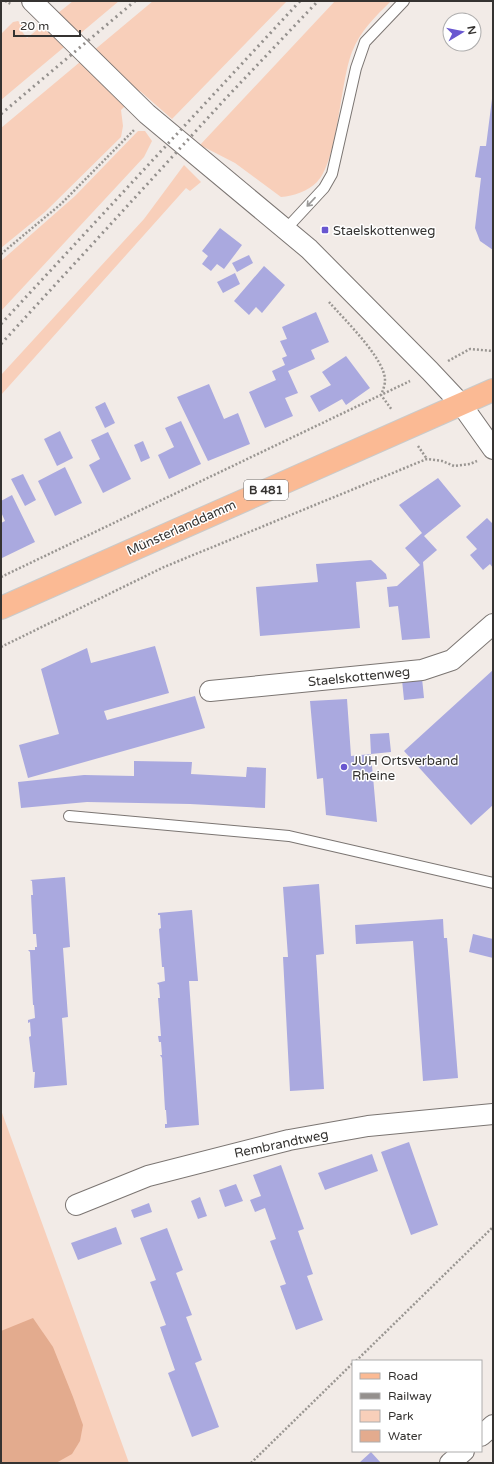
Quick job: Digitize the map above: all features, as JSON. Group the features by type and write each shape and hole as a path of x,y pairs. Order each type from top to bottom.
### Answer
{"main road":[{"name":"Münsterlanddamm","path":"1,608 493,390"}],"street":[{"path":"32,1 147,114 286,229 354,292 461,404 487,454"},
{"name":"Staelskottenweg","path":"210,691 422,670 452,660 493,624"},
{"name":"Rembrandtweg","path":"76,1205 148,1176 290,1140 368,1126 493,1114"},
{"path":"482,1435 493,1425"},
{"path":"450,1463 463,1452"}],"lane":[{"path":"286,229 324,188 332,174 356,68 365,42 404,1"},
{"path":"69,816 289,836 493,883"}],"path":[{"path":"1,254 61,204 129,136 147,114"},
{"path":"1,577 430,370 470,349 493,351"},
{"path":"1,647 164,567 422,461 428,459 442,461 454,466 470,464 487,454"},
{"path":"357,1360 493,1227"},
{"path":"251,1463 352,1365"}],"green space":[{"path":"73,1 119,1 1,100 1,34 13,22 18,21 23,25 20,29 27,38"},
{"path":"153,1 287,1 172,119 140,91 121,110 123,126 121,137 45,212 1,248 1,128"},
{"path":"335,1 391,1 374,18 355,44 344,82 330,157 324,172 317,182 309,188 291,196 281,197 235,163 200,145"},
{"path":"138,131 145,131 152,141 144,157 1,311 1,261 75,196"},
{"path":"184,165 201,182 190,191 186,188 1,395 1,375 144,219"},
{"path":"1,1110 129,1463 1,1463"}],"water":[{"path":"33,1318 53,1347 73,1397 83,1425 80,1441 72,1454 56,1463 1,1463 1,1331"}],"building":[{"path":"492,99 493,250 480,241 475,228 481,178 475,177 480,146 486,146"},
{"path":"220,228 242,245 224,269 217,264 211,271 202,264 208,256 202,251"},
{"path":"249,255 253,263 237,272 232,263"},
{"path":"264,266 285,285 262,313 256,307 249,315 234,301"},
{"path":"235,273 240,284 223,293 217,282"},
{"path":"316,312 329,342 311,350 315,359 288,371 298,393 285,398 293,416 265,428 249,392 276,380 272,371 285,365 282,358 287,356 280,341 287,339 282,327"},
{"path":"346,356 370,388 346,405 342,399 319,412 310,396 331,385 322,372"},
{"path":"209,384 224,419 238,413 250,444 208,461 177,397"},
{"path":"105,402 115,423 105,428 95,407"},
{"path":"181,421 201,464 169,479 158,455 174,447 165,428"},
{"path":"60,431 73,458 57,466 44,439"},
{"path":"108,432 131,479 103,493 89,465 100,459 91,440"},
{"path":"143,441 150,458 141,462 134,445"},
{"path":"65,467 82,503 55,516 38,481"},
{"path":"23,474 36,500 25,506 11,479"},
{"path":"438,478 461,506 424,536 437,550 423,562 430,638 402,640 398,606 389,607 387,587 397,586 420,565 405,548 422,533 399,505"},
{"path":"12,495 35,542 2,558 1,523 5,521 1,512 1,501"},
{"path":"487,518 493,524 493,568 490,564 483,570 470,555 477,549 466,537"},
{"path":"371,560 386,574 387,579 356,582 360,628 260,636 256,587 318,582 316,564"},
{"path":"155,646 169,693 104,711 107,720 195,696 205,728 28,778 19,745 59,734 41,669 87,648 91,663"},
{"path":"493,670 493,805 471,825 404,751"},
{"path":"422,678 424,698 404,700 402,680"},
{"name":"JUH Ortsverband Rheine","path":"347,699 351,756 371,754 377,822 326,815 323,778 317,779 310,701"},
{"path":"389,733 391,752 371,754 370,734"},
{"path":"134,761 192,762 191,774 246,777 247,767 266,768 265,808 190,804 87,802 21,808 18,782 84,775 134,776"},
{"path":"65,877 70,947 63,948 68,1017 62,1018 67,1085 34,1088 35,1072 33,1072 29,1037 31,1036 30,1022 28,1023 28,1020 35,1018 30,952 28,950 35,950 35,947 37,947 36,934 33,934 31,895 33,895 32,881 30,880"},
{"path":"319,884 324,954 316,955 324,1089 290,1091 283,957 288,957 283,887"},
{"path":"192,910 198,981 189,981 199,1125 165,1128 165,1124 167,1124 162,1058 160,1055 162,1055 161,1042 159,1042 158,1036 161,1036 158,998 160,998 159,985 157,983 165,981 164,967 162,967 159,929 161,928 160,915 158,915 158,913"},
{"path":"443,919 444,938 447,938 458,1078 423,1081 413,941 356,944 355,925"},
{"path":"473,934 493,939 493,958 469,952"},
{"path":"409,1142 438,1225 411,1235 381,1152"},
{"path":"372,1154 378,1171 325,1190 318,1173"},
{"path":"281,1165 304,1229 298,1231 313,1274 307,1276 323,1320 296,1330 280,1286 286,1284 270,1241 276,1239 265,1208 255,1212 250,1200 261,1196 253,1175"},
{"path":"236,1184 243,1201 225,1207 219,1190"},
{"path":"200,1197 207,1216 198,1219 191,1201"},
{"path":"149,1203 152,1212 134,1218 131,1210"},
{"path":"116,1227 122,1244 78,1260 71,1243"},
{"path":"167,1228 183,1270 176,1273 192,1315 186,1317 202,1360 195,1363 219,1427 192,1437 168,1373 175,1370 160,1327 166,1325 150,1282 156,1280 140,1238"},
{"path":"371,1452 381,1463 359,1463"}],"railway":[{"path":"1,114 135,1"},
{"path":"1,324 300,1"},
{"path":"1,344 227,97 318,1"}],"place":[{"name":"Staelskottenweg","path":"325,230"},
{"name":"JUH Ortsverband Rheine","path":"344,767"}]}
